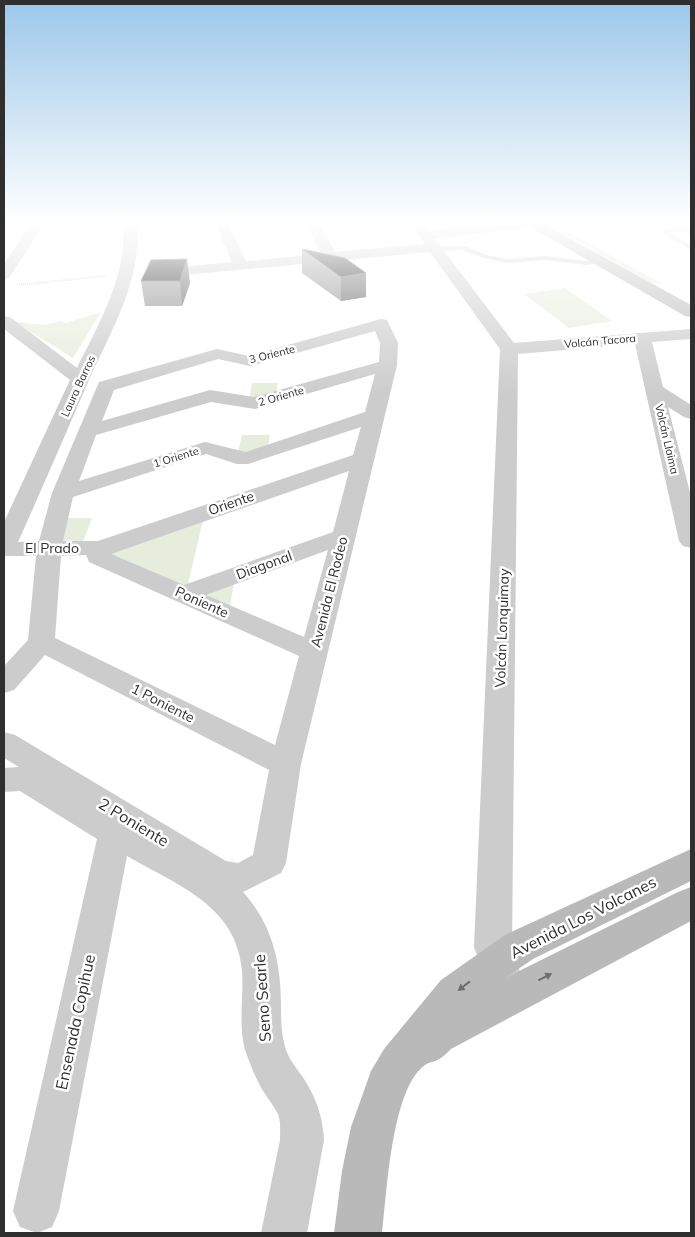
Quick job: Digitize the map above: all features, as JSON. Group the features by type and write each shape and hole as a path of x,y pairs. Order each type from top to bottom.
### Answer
{"street":[{"name":"Laura Barros","path":"4,546 80,379 116,307 125,279"},
{"path":"458,279 509,349"},
{"path":"632,279 691,312"},
{"path":"661,279 691,295"},
{"path":"4,321 80,379"},
{"name":"Avenida El Rodeo","path":"269,863 285,764 388,365 389,343 381,324"},
{"name":"3 Oriente","path":"88,431 106,386 217,354 228,355 240,361 250,361 381,324"},
{"name":"Volcán Tacora","path":"509,349 691,334"},
{"name":"Volcán Llaima","path":"642,338 690,529"},
{"name":"Volcán Lonquimay","path":"504,978 494,940 509,349"},
{"name":"2 Oriente","path":"88,431 210,396 221,396 243,403 255,403 388,365"},
{"path":"655,390 691,413"},
{"name":"1 Oriente","path":"63,493 205,448 219,450 236,458 248,458 374,416"},
{"path":"4,683 41,642 49,553 63,493 88,431"},
{"name":"Oriente","path":"99,553 363,459"},
{"name":"Diagonal","path":"184,594 343,536"},
{"name":"El Prado","path":"4,546 49,553 99,553"},
{"name":"Poniente","path":"99,553 184,594 314,652"},
{"name":"1 Poniente","path":"41,642 285,764"},
{"name":"2 Poniente","path":"4,744 219,874 241,878 269,863"},
{"name":"Seno Searle","path":"4,780 20,779 29,781 115,833 216,890 232,902 244,917 260,952 262,972 261,1023 267,1055 274,1070 294,1099 302,1128 302,1140 284,1233"},
{"name":"Ensenada Copihue","path":"36,1211 115,833"},
{"name":"Avenida Los Volcanes","path":"504,978 519,947 691,864"},
{"name":"Avenida Los Volcanes","path":"358,1233 365,1171 373,1127 386,1086 399,1064 504,978 691,903"}],"path":[{"path":"13,286 88,279"}],"green space":[{"path":"643,279 653,279 662,284 651,283"},
{"path":"565,288 612,321 569,328 524,294"},
{"path":"101,312 73,358 15,322 43,325 61,321 66,323"},
{"path":"252,383 278,383 276,393 255,399 250,396"},
{"path":"242,435 270,435 268,447 249,455 238,452"},
{"path":"64,518 92,518 83,542 55,544"},
{"path":"203,520 188,584 182,587 105,554"},
{"path":"234,582 230,606 200,594"}],"building":[{"path":"142,279 181,279 180,281 141,281"}]}
